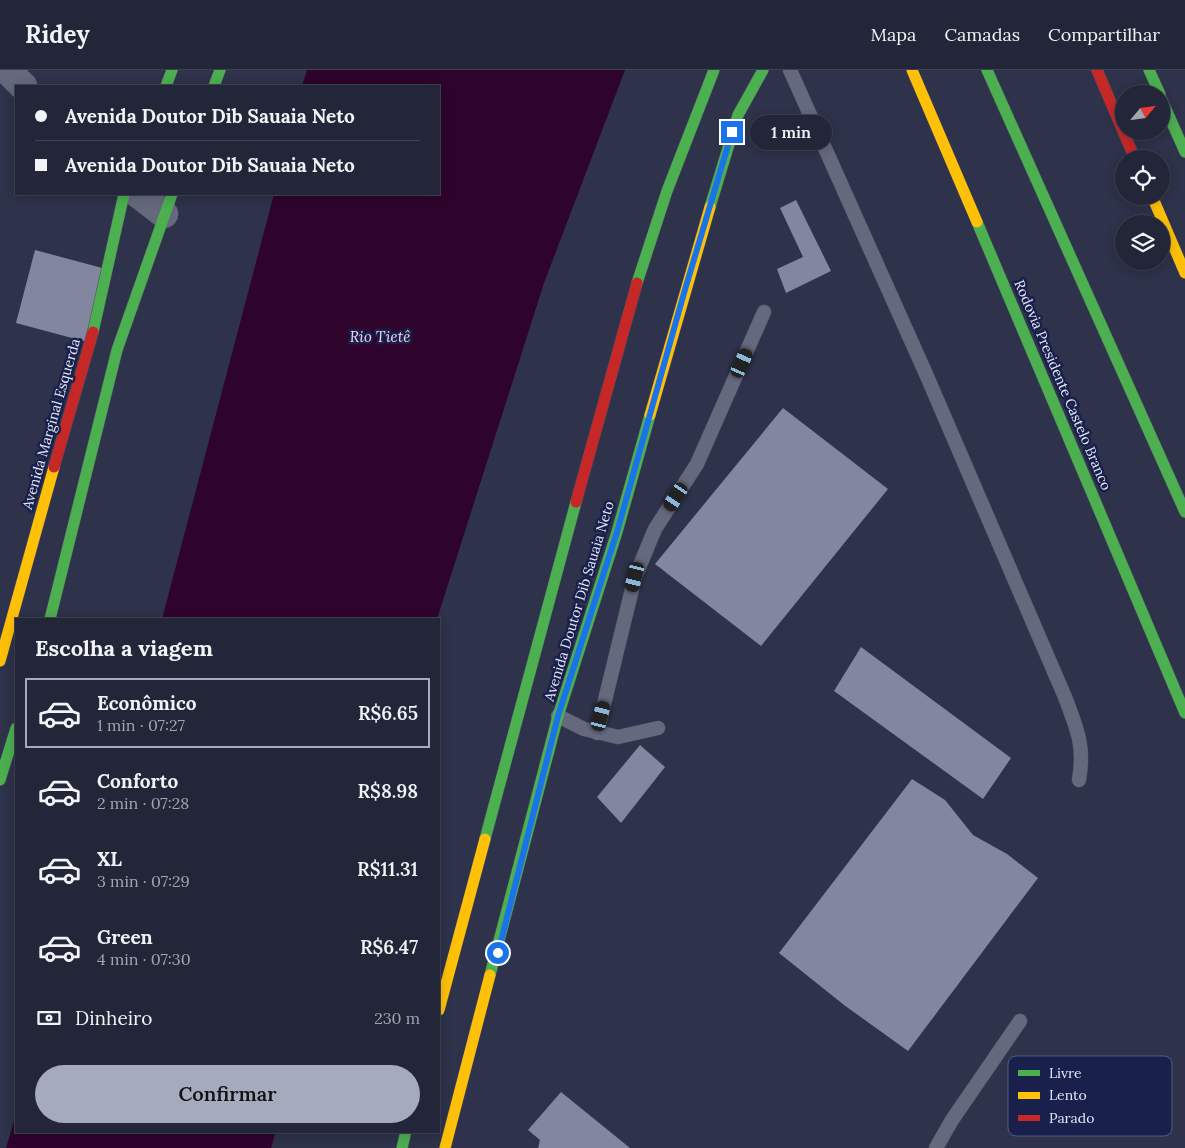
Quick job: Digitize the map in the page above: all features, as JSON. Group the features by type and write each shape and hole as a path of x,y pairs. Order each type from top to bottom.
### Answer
{"main road":[{"path":"166,85 172,70"},
{"path":"214,85 220,70"},
{"name":"Avenida Doutor Dib Sauaia Neto","path":"440,1006 508,760 599,414 649,238 690,126 714,70"},
{"name":"Avenida Doutor Dib Sauaia Neto","path":"446,1148 558,716 617,532 684,293 738,115 763,70"},
{"name":"Rodovia Presidente Castelo Branco","path":"912,70 1185,714"},
{"path":"987,70 1185,512"},
{"path":"1097,70 1131,150"},
{"path":"1149,70 1156,85"},
{"path":"1170,118 1185,152"},
{"name":"Avenida Marginal Esquerda","path":"0,662 47,490 91,342 124,195"},
{"path":"50,618 117,350 168,204"},
{"path":"1156,205 1185,273"},
{"path":"0,780 15,731"},
{"path":"402,1148 406,1133"}],"street":[{"path":"7,70 22,85"},
{"path":"141,195 168,204"}],"lane":[{"path":"790,70 926,374 1065,697 1078,732 1083,758 1079,780"},
{"path":"597,733 635,577 655,530 698,464 764,312"},
{"path":"558,716 584,730 618,737 658,728"},
{"path":"936,1148 952,1120 1020,1021"}],"water":[{"name":"Rio Tietê","path":"307,70 625,70 544,283 437,618 162,618 274,195 440,195 440,85 302,85"},
{"path":"15,1117 15,1133 275,1133 271,1148 6,1148"}],"building":[{"path":"796,200 831,271 786,293 777,269 803,257 780,208"},
{"path":"35,250 106,269 87,342 16,323"},
{"path":"783,408 888,489 761,646 655,564"},
{"path":"861,647 1011,758 983,799 834,691"},
{"path":"640,745 665,767 621,823 597,797"},
{"path":"912,779 945,800 973,835 1007,854 1038,878 908,1051 844,1005 779,953"},
{"path":"561,1092 630,1148 538,1148 540,1140 528,1130"}],"traffic: fast":[{"path":"166,85 172,70"},
{"path":"214,85 220,70"},
{"path":"637,283 667,191 714,70"},
{"path":"710,207 738,115 763,70"},
{"path":"987,70 1185,512"},
{"path":"1149,70 1156,85"},
{"path":"1170,118 1185,152"},
{"path":"93,332 124,195"},
{"path":"50,618 117,350 172,195"},
{"path":"977,222 1185,713"},
{"path":"490,975 558,716 617,532 650,415"},
{"path":"485,839 576,502"},
{"path":"0,780 15,731"},
{"path":"402,1148 406,1133"}],"traffic: slow":[{"path":"912,70 977,222"},
{"path":"1156,205 1185,273"},
{"path":"650,415 710,207"},
{"path":"0,661 54,467"},
{"path":"440,1006 485,839"},
{"path":"445,1148 490,975"}],"traffic: jam":[{"path":"1097,70 1131,150"},
{"path":"576,502 637,283"},
{"path":"54,467 93,332"}],"route":[{"path":"498,953 555,734 558,716 617,532 684,293 732,132"}]}
